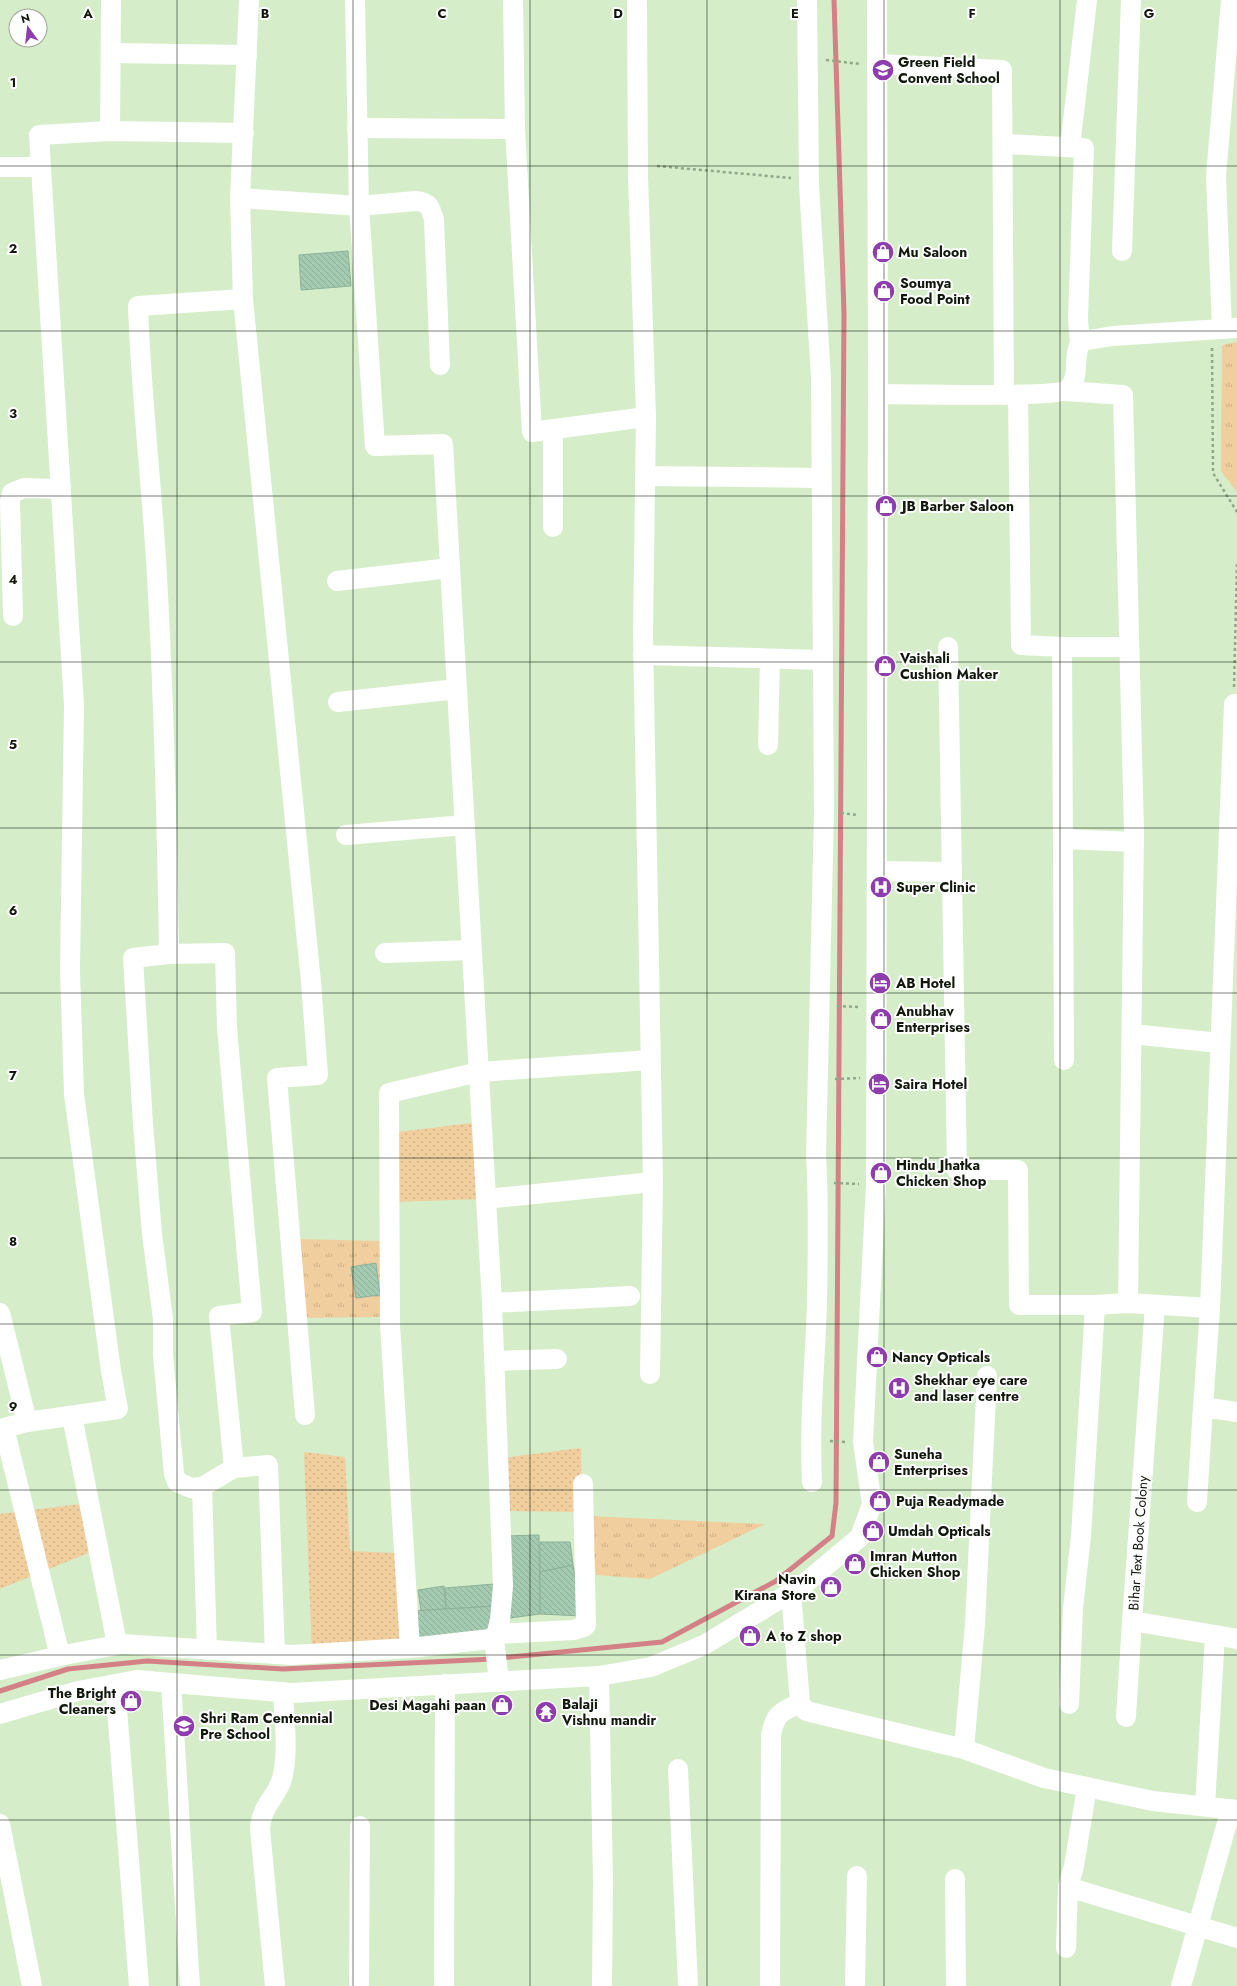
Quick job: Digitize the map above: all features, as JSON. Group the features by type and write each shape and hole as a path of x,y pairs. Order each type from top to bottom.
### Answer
{"street":[{"path":"110,131 111,0"},
{"path":"250,0 240,198 243,299 312,982 318,1075 277,1078 305,1415"},
{"path":"355,0 359,206 375,446 443,444 492,1303 503,1586 496,1654"},
{"path":"513,0 515,129 532,432 646,418"},
{"path":"637,0 638,164 646,418 643,655 653,1182 650,1374"},
{"path":"807,0 809,180 821,377 823,660 823,820 816,1155 818,1183 817,1304 810,1440 812,1482"},
{"path":"496,1654 599,1676 651,1667 704,1645 803,1585 860,1538 872,1504 863,1442 876,1184 878,394 869,64 876,0"},
{"path":"1070,147 1087,0"},
{"path":"1122,251 1131,0"},
{"path":"1080,343 1082,341 1096,338 1224,329 1216,176 1231,0"},
{"path":"111,52 247,54"},
{"path":"869,64 1002,70 1011,395 1021,645 1062,647 1129,647"},
{"path":"358,128 515,129"},
{"path":"60,1656 4,1428 26,1422 118,1409 111,1371 74,1094 70,970 74,705 39,135 110,131 244,133"},
{"path":"1004,144 1084,148 1078,319 1080,343 1076,351 1076,371 1073,383 1066,390"},
{"path":"0,168 41,167"},
{"path":"240,198 359,206 424,201 429,205 434,220 440,365"},
{"path":"169,954 167,812 157,576 139,358 138,306 243,299"},
{"path":"878,394 1011,395 1066,390 1123,395 1134,842 1128,1303"},
{"path":"553,429 553,527"},
{"path":"645,476 821,478"},
{"path":"13,616 10,501 12,493 15,490 24,488 61,489"},
{"path":"337,581 450,568"},
{"path":"948,647 956,1170 1018,1170 1019,1305 1095,1305 1128,1303 1210,1308"},
{"path":"1062,647 1064,1060"},
{"path":"643,655 823,660"},
{"path":"768,745 770,658"},
{"path":"338,702 457,689"},
{"path":"1197,1502 1210,1308 1234,704"},
{"path":"346,835 465,825"},
{"path":"1063,839 1134,842"},
{"path":"877,871 952,872"},
{"path":"385,953 472,950"},
{"path":"234,1468 219,1316 252,1312 227,1028 225,953 169,954 133,958 143,1124 152,1234 163,1319 163,1355 175,1476 177,1482 191,1488 202,1487 234,1468 268,1465 275,1654"},
{"path":"1132,1034 1220,1043"},
{"path":"410,1648 390,1324 389,1093 479,1072 650,1060"},
{"path":"486,1199 653,1182"},
{"path":"492,1303 630,1296"},
{"path":"1069,1704 1073,1608 1081,1536 1095,1305"},
{"name":"Bihar Text Book Colony","path":"1155,1305 1132,1621 1237,1639"},
{"path":"0,1313 26,1422"},
{"path":"494,1361 557,1359"},
{"path":"964,1749 975,1624 987,1376"},
{"path":"1203,1407 1237,1412"},
{"path":"72,1416 117,1644"},
{"path":"0,1714 78,1691 137,1680 283,1692 445,1684 496,1654 584,1628 586,1625 583,1484"},
{"path":"202,1487 207,1650"},
{"path":"791,1592 800,1703 806,1711 964,1749 1044,1778 1153,1801 1234,1809 1181,1986"},
{"path":"1126,1717 1132,1621"},
{"path":"1205,1806 1215,1635"},
{"path":"0,1670 117,1644 292,1655 410,1648 490,1639 496,1654"},
{"path":"599,1676 603,1882 602,1986"},
{"path":"171,1682 190,1986"},
{"path":"115,1684 140,1986"},
{"path":"444,1986 445,1684"},
{"path":"275,1986 260,1824 262,1812 278,1788 284,1767 283,1692"},
{"path":"770,1986 771,1735 775,1719 784,1711 800,1703"},
{"path":"678,1769 688,1986"},
{"path":"1066,1948 1068,1887 1074,1866 1087,1787"},
{"path":"0,1824 32,1986"},
{"path":"360,1826 360,1986"},
{"path":"855,1986 857,1876"},
{"path":"955,1879 956,1986"},
{"path":"1068,1887 1237,1938"}],"path":[{"path":"827,60 869,64"},
{"path":"638,164 809,180"},
{"path":"1224,329 1213,473 1237,512"},
{"path":"1234,704 1237,563"},
{"path":"836,813 857,814"},
{"path":"832,1006 854,1007"},
{"path":"834,1079 851,1078"},
{"path":"834,1183 855,1184"},
{"path":"824,1441 848,1442"}],"green space":[{"path":"1237,342 1237,492 1221,471 1222,345"},
{"path":"481,1122 486,1199 390,1202 390,1133"},
{"path":"294,1239 383,1241 388,1292 379,1317 299,1318"},
{"path":"581,1448 582,1512 504,1511 502,1458"},
{"path":"304,1452 345,1457 350,1551 395,1553 405,1642 312,1654"},
{"path":"88,1503 98,1549 0,1589 0,1514"},
{"path":"588,1516 765,1524 650,1579 596,1575"}],"building":[{"path":"348,251 351,286 301,290 299,255"},
{"path":"376,1263 380,1295 356,1298 351,1267"},
{"path":"539,1535 540,1614 510,1618 504,1536"},
{"path":"540,1542 570,1542 573,1565 540,1572"},
{"path":"573,1565 582,1616 540,1614 540,1572"},
{"path":"494,1584 495,1606 446,1609 445,1588"},
{"path":"444,1586 446,1609 421,1611 418,1590"},
{"path":"495,1606 495,1635 414,1640 412,1611"}],"waterway":[{"path":"501,1658 662,1642 776,1581 832,1536 836,1503 844,313 834,0"},
{"path":"0,1691 68,1669 147,1661 283,1669 493,1659"}],"place":[{"name":"Green Field Convent School","path":"883,70"},
{"name":"Mu Saloon","path":"883,252"},
{"name":"Soumya Food Point","path":"884,291"},
{"name":"JB Barber Saloon","path":"886,506"},
{"name":"Vaishali Cushion Maker","path":"885,666"},
{"name":"Super Clinic","path":"881,887"},
{"name":"AB Hotel","path":"880,983"},
{"name":"Anubhav Enterprises","path":"881,1019"},
{"name":"Saira Hotel","path":"879,1084"},
{"name":"Hindu Jhatka Chicken Shop","path":"881,1173"},
{"name":"Nancy Opticals","path":"877,1357"},
{"name":"Shekhar eye care and laser centre","path":"899,1388"},
{"name":"Suneha Enterprises","path":"879,1462"},
{"name":"Puja Readymade","path":"880,1501"},
{"name":"Umdah Opticals","path":"873,1531"},
{"name":"Imran Mutton Chicken Shop","path":"855,1564"},
{"name":"Navin Kirana Store","path":"831,1587"},
{"name":"A to Z shop","path":"750,1636"},
{"name":"The Bright Cleaners","path":"131,1701"},
{"name":"Desi Magahi paan","path":"502,1705"},
{"name":"Balaji Vishnu mandir","path":"546,1712"},
{"name":"Shri Ram Centennial Pre School","path":"184,1726"}]}
